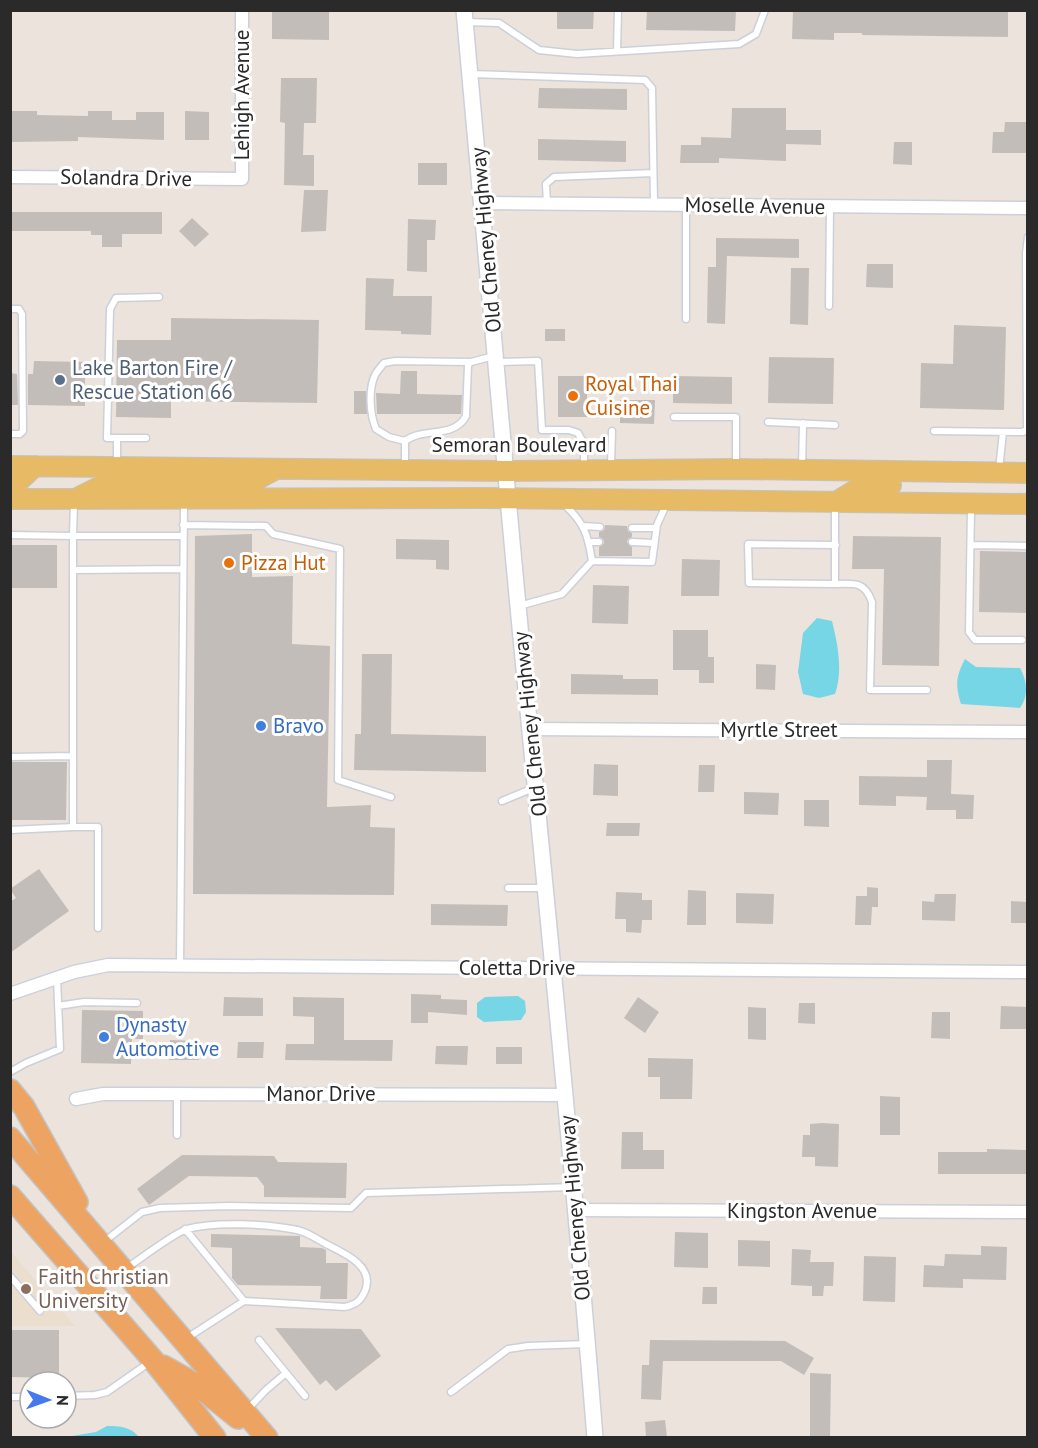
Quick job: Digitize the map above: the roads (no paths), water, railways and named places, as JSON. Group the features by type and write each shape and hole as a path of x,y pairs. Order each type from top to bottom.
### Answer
{"highway":[{"path":"10,1090 24,1107 101,1244"},
{"path":"10,1138 267,1437"},
{"path":"10,1196 153,1360 214,1437"},
{"path":"153,1360 198,1385 262,1437"}],"main road":[{"name":"Semoran Boulevard","path":"10,466 405,468 505,471 736,469 1028,473"},
{"path":"10,483 17,483 35,466"},
{"path":"74,500 109,482 252,482 278,468"},
{"path":"835,503 865,484 970,485 999,472"},
{"path":"10,499 508,498 1028,504"}],"street":[{"name":"Lehigh Avenue","path":"242,10 242,179"},
{"name":"Old Cheney Highway","path":"465,16 505,471 574,1186 595,1437"},
{"name":"Solandra Drive","path":"10,177 242,179"},
{"name":"Moselle Avenue","path":"483,203 1028,208"},
{"name":"Myrtle Street","path":"530,729 1028,732"},
{"name":"Coletta Drive","path":"10,994 57,978 108,965 1028,972"},
{"name":"Manor Drive","path":"76,1099 103,1094 565,1095"},
{"name":"Kingston Avenue","path":"576,1210 1028,1212"}],"lane":[{"path":"617,51 618,10"},
{"path":"465,16 499,22 539,50 577,54 739,44 756,34 765,10"},
{"path":"471,74 645,80 652,88 654,205"},
{"path":"547,204 546,184 554,177 653,173"},
{"path":"686,205 686,319"},
{"path":"829,306 830,206"},
{"path":"934,431 1023,432 1027,429 1026,253 1028,237"},
{"path":"146,438 107,438 110,309 116,298 159,297"},
{"path":"10,309 19,309 22,314 24,431 20,434 10,434"},
{"path":"471,362 468,365 466,416 463,422 448,430 416,436 405,441 389,437 375,429 372,418 372,388 375,375 384,363 471,362 496,359 538,361 542,430 569,430 578,433 584,444 584,469"},
{"path":"674,417 736,417 736,469"},
{"path":"768,422 835,424"},
{"path":"802,471 803,423"},
{"path":"610,470 612,431"},
{"path":"999,472 1003,432"},
{"path":"117,438 117,467"},
{"path":"405,441 405,468"},
{"path":"180,966 184,499"},
{"path":"560,499 583,526 589,542 592,561"},
{"path":"73,826 74,500"},
{"path":"518,606 562,594 592,561 652,562 656,528 668,501"},
{"path":"835,503 835,584"},
{"path":"971,504 969,632 975,640 1022,640"},
{"path":"183,525 266,526 273,534 340,549 338,780 391,797"},
{"path":"583,526 600,527"},
{"path":"632,528 656,528"},
{"path":"10,535 183,536"},
{"path":"589,542 599,542"},
{"path":"632,542 654,543"},
{"path":"836,545 748,544 749,583 853,583 864,587 872,602 870,690 927,690"},
{"path":"971,545 1028,546"},
{"path":"73,570 183,569"},
{"path":"10,757 72,756"},
{"path":"501,801 536,787"},
{"path":"10,830 73,826 98,827 98,928"},
{"path":"508,888 546,888"},
{"path":"10,1072 60,1049 57,978"},
{"path":"58,1006 84,1002 137,1003"},
{"path":"177,1094 177,1135"},
{"path":"101,1244 142,1212 160,1209 229,1206 351,1208 366,1192 574,1186"},
{"path":"124,1270 185,1230 216,1224 299,1230 350,1256 362,1267 367,1278 361,1301 355,1304 345,1307 244,1301 184,1340"},
{"path":"185,1230 244,1301"},
{"path":"10,1276 40,1311"},
{"path":"259,1340 305,1396"},
{"path":"451,1392 508,1349 588,1344"},
{"path":"78,1396 107,1392 153,1360"},
{"path":"246,1412 286,1373"}],"water":[{"path":"817,618 832,621 839,667 835,694 819,698 803,694 798,672 803,633"},
{"path":"965,659 976,667 1020,668 1026,688 1025,698 1020,708 961,704 957,681"},
{"path":"518,996 525,1001 526,1012 521,1020 484,1022 477,1017 477,1003 485,997"},
{"path":"107,1426 125,1428 139,1437 66,1437 96,1432"}],"place":[{"name":"Lake Barton Fire / Rescue Station 66","path":"60,380"},
{"name":"Royal Thai Cuisine","path":"573,396"},
{"name":"Pizza Hut","path":"229,563"},
{"name":"Bravo","path":"261,726"},
{"name":"Dynasty Automotive","path":"104,1037"},
{"name":"Faith Christian University","path":"26,1289"}]}
